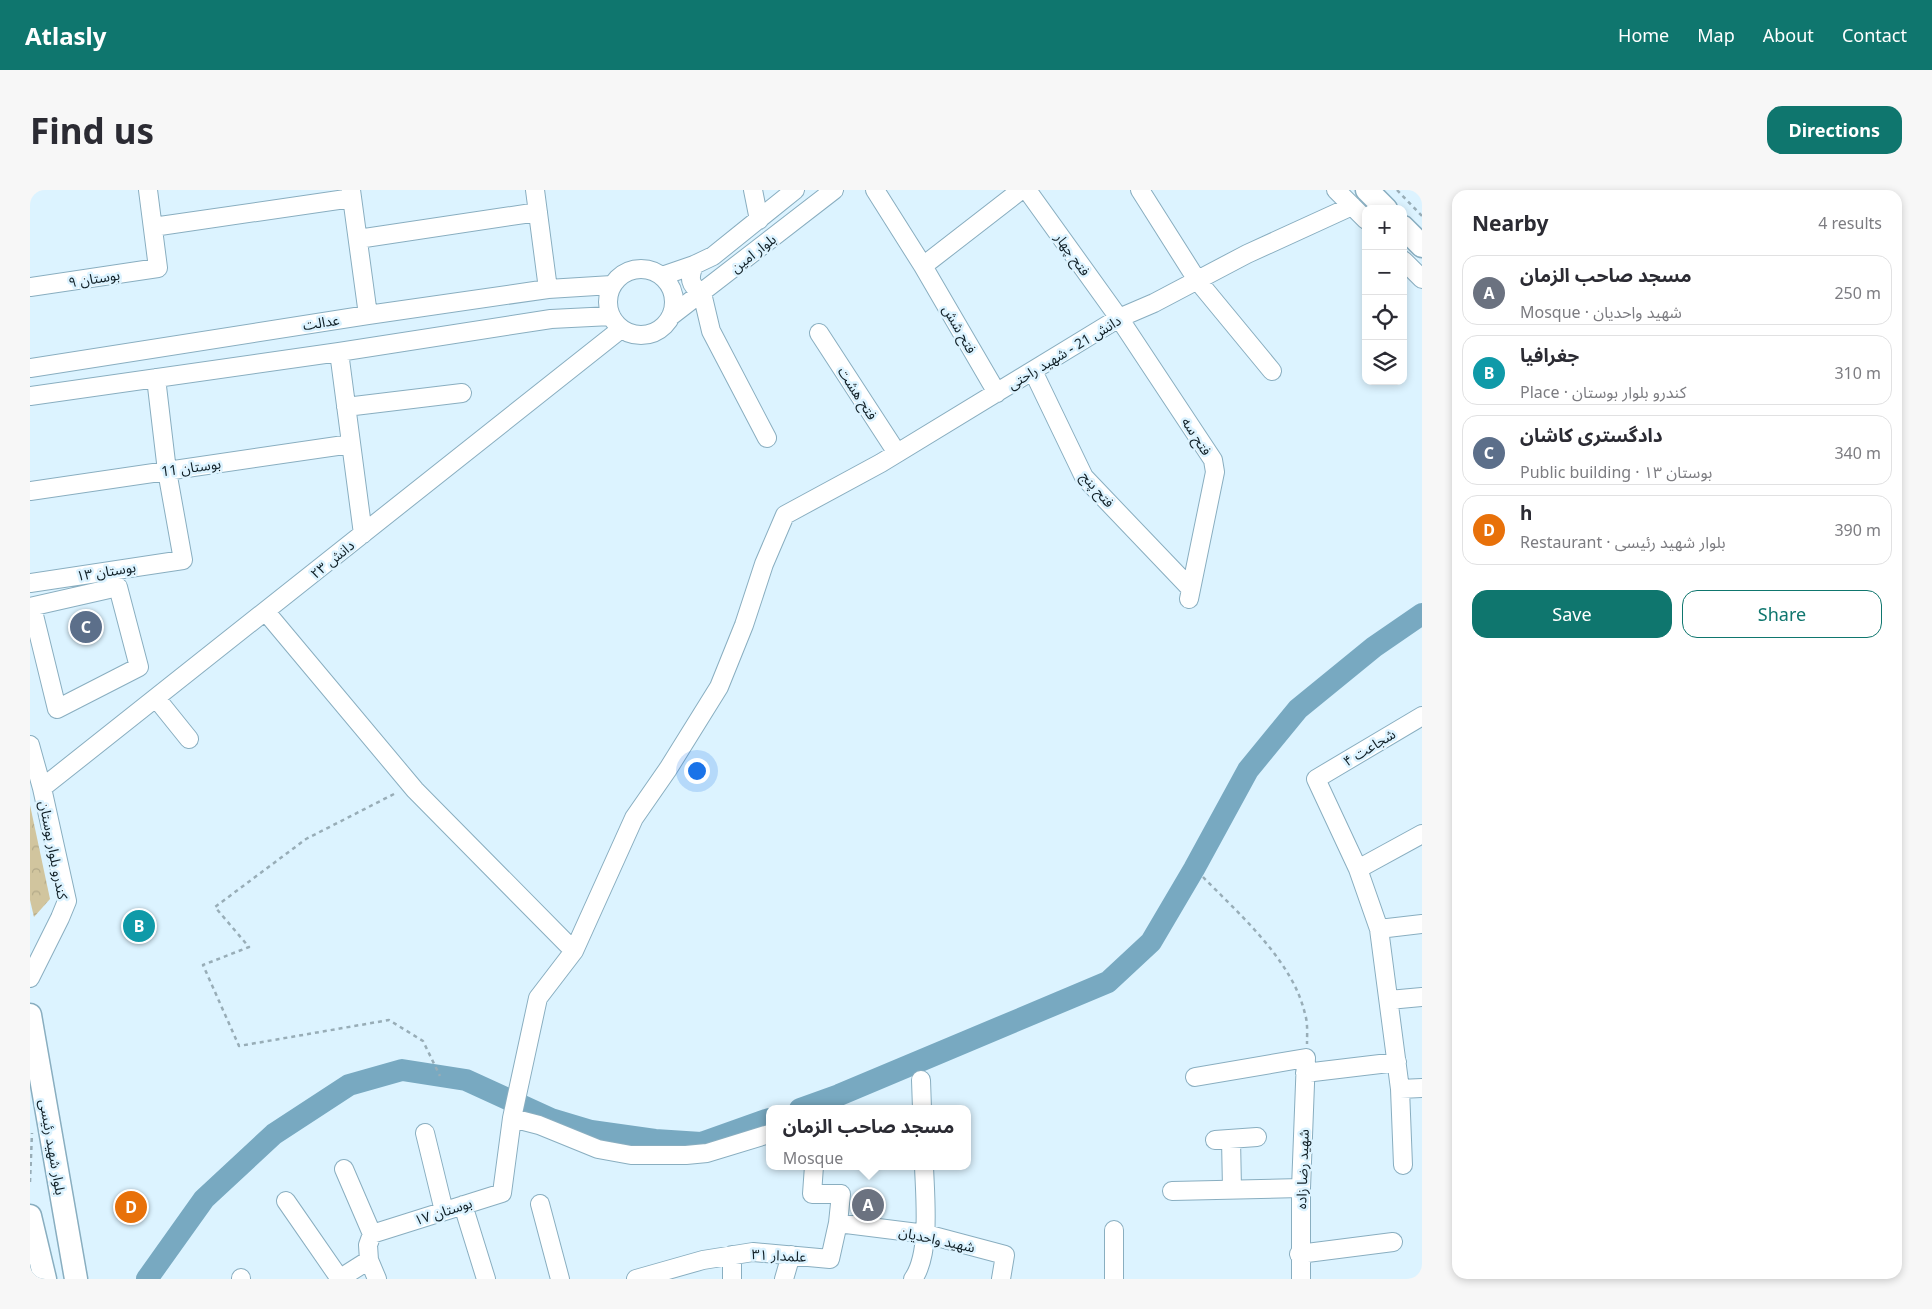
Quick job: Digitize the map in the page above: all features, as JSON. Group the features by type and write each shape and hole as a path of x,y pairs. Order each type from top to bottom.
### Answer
{"main road":[{"path":"1368,190 1382,205"},
{"path":"1407,230 1422,246"},
{"name":"بلوار شهید رئیسی","path":"30,1015 74,1271"},
{"path":"31,1225 39,1274 74,1271"}],"street":[{"path":"148,190 153,227 351,194 368,315"},
{"path":"535,190 548,289"},
{"path":"753,190 759,220"},
{"name":"بلوار امین","path":"662,276 713,256 795,190"},
{"name":"بلوار امین","path":"671,316 834,190"},
{"name":"فتح شش","path":"875,190 923,266 997,393"},
{"path":"923,266 1022,190"},
{"name":"فتح چهار","path":"1027,190 1120,318"},
{"path":"1140,190 1197,280 1272,371"},
{"path":"1336,190 1362,216"},
{"name":"دانش 21 - شهید راحتی","path":"574,951 634,818 668,769 719,687 744,625 764,564 785,515 897,453 1120,318 1154,303 1247,254 1352,206"},
{"path":"358,239 538,212"},
{"name":"بوستان ۹","path":"30,288 158,268 153,227"},
{"path":"1407,264 1422,279"},
{"path":"694,265 690,274 690,281 694,288 702,293 711,331 767,438"},
{"path":"30,396 339,352 551,319 616,323 637,336 654,334 661,329 671,316 674,308 673,293 662,276 639,269 624,274 612,285 608,300 616,323"},
{"name":"عدالت","path":"30,368 548,289 612,285"},
{"name":"فتح سه","path":"1120,318 1213,460 1215,472 1190,594"},
{"name":"دانش ۲۳","path":"42,788 364,534 616,323"},
{"name":"فتح هشت","path":"819,333 897,453"},
{"path":"339,352 364,534"},
{"name":"فتح پنج","path":"1033,371 1084,477 1190,594"},
{"path":"156,378 167,471"},
{"path":"346,407 462,392"},
{"name":"بوستان 11","path":"30,491 351,444"},
{"name":"بوستان ۱۳","path":"30,583 183,560 167,471"},
{"path":"118,587 139,667 57,709 31,607 118,587"},
{"path":"266,612 415,790 574,951 538,998 512,1118 539,1125 598,1149 631,1155 686,1155 706,1152 766,1135"},
{"path":"156,698 189,739"},
{"name":"شجاعت ۴","path":"1358,869 1316,779 1422,716"},
{"name":"کندرو بلوار بوستان","path":"30,745 42,788 66,902 30,978"},
{"path":"1403,1165 1400,1090 1380,929 1358,869 1422,834"},
{"path":"1380,929 1422,924"},
{"path":"1389,1000 1422,997"},
{"path":"1195,1077 1306,1066 1396,1062"},
{"name":"شهید رضا زاده","path":"1301,1279 1299,1254 1300,1188 1306,1066"},
{"path":"921,1080 922,1105"},
{"path":"1400,1090 1422,1088"},
{"name":"بوستان ۱۷","path":"372,1234 502,1193 512,1118"},
{"path":"425,1132 444,1211"},
{"path":"1232,1189 1223,1139 1256,1137"},
{"path":"344,1169 372,1234 368,1245 369,1260 377,1279"},
{"name":"علمدار ۳۱","path":"636,1279 703,1260 753,1252 830,1258 838,1223 841,1194 812,1194 814,1170"},
{"path":"912,1279 917,1273 926,1234 924,1170"},
{"path":"1172,1191 1300,1188"},
{"path":"286,1201 339,1279 369,1260"},
{"path":"540,1204 560,1279"},
{"path":"463,1205 486,1279"},
{"name":"شهید واحدیان","path":"838,1223 926,1234 1005,1255 1001,1279"},
{"path":"1114,1230 1114,1279"},
{"path":"1299,1254 1393,1242"},
{"path":"732,1255 732,1279"},
{"path":"784,1279 791,1255"}],"path":[{"path":"1397,190 1422,216"},
{"path":"394,794 306,839 216,907 249,947 202,965 239,1046 389,1020 423,1041 440,1076"},
{"path":"1203,877 1262,938 1280,963 1298,994 1306,1015 1306,1066"},
{"path":"30,1182 32,1133"}],"green space":[{"path":"30,805 50,899 34,917 30,900"}],"waterway":[{"path":"811,1105 1108,982 1151,942 1194,869 1248,770 1298,709 1374,647 1422,614"},
{"path":"147,1279 204,1199 274,1134 349,1085 402,1070 466,1080 551,1119 591,1131 655,1140 701,1143 766,1120"}],"place":[{"name":"دادگستری کاشان","path":"86,627"},
{"name":"جغرافیا","path":"139,926"},
{"name":"مسجد صاحب الزمان","path":"868,1205"},
{"name":"h","path":"131,1207"}]}
